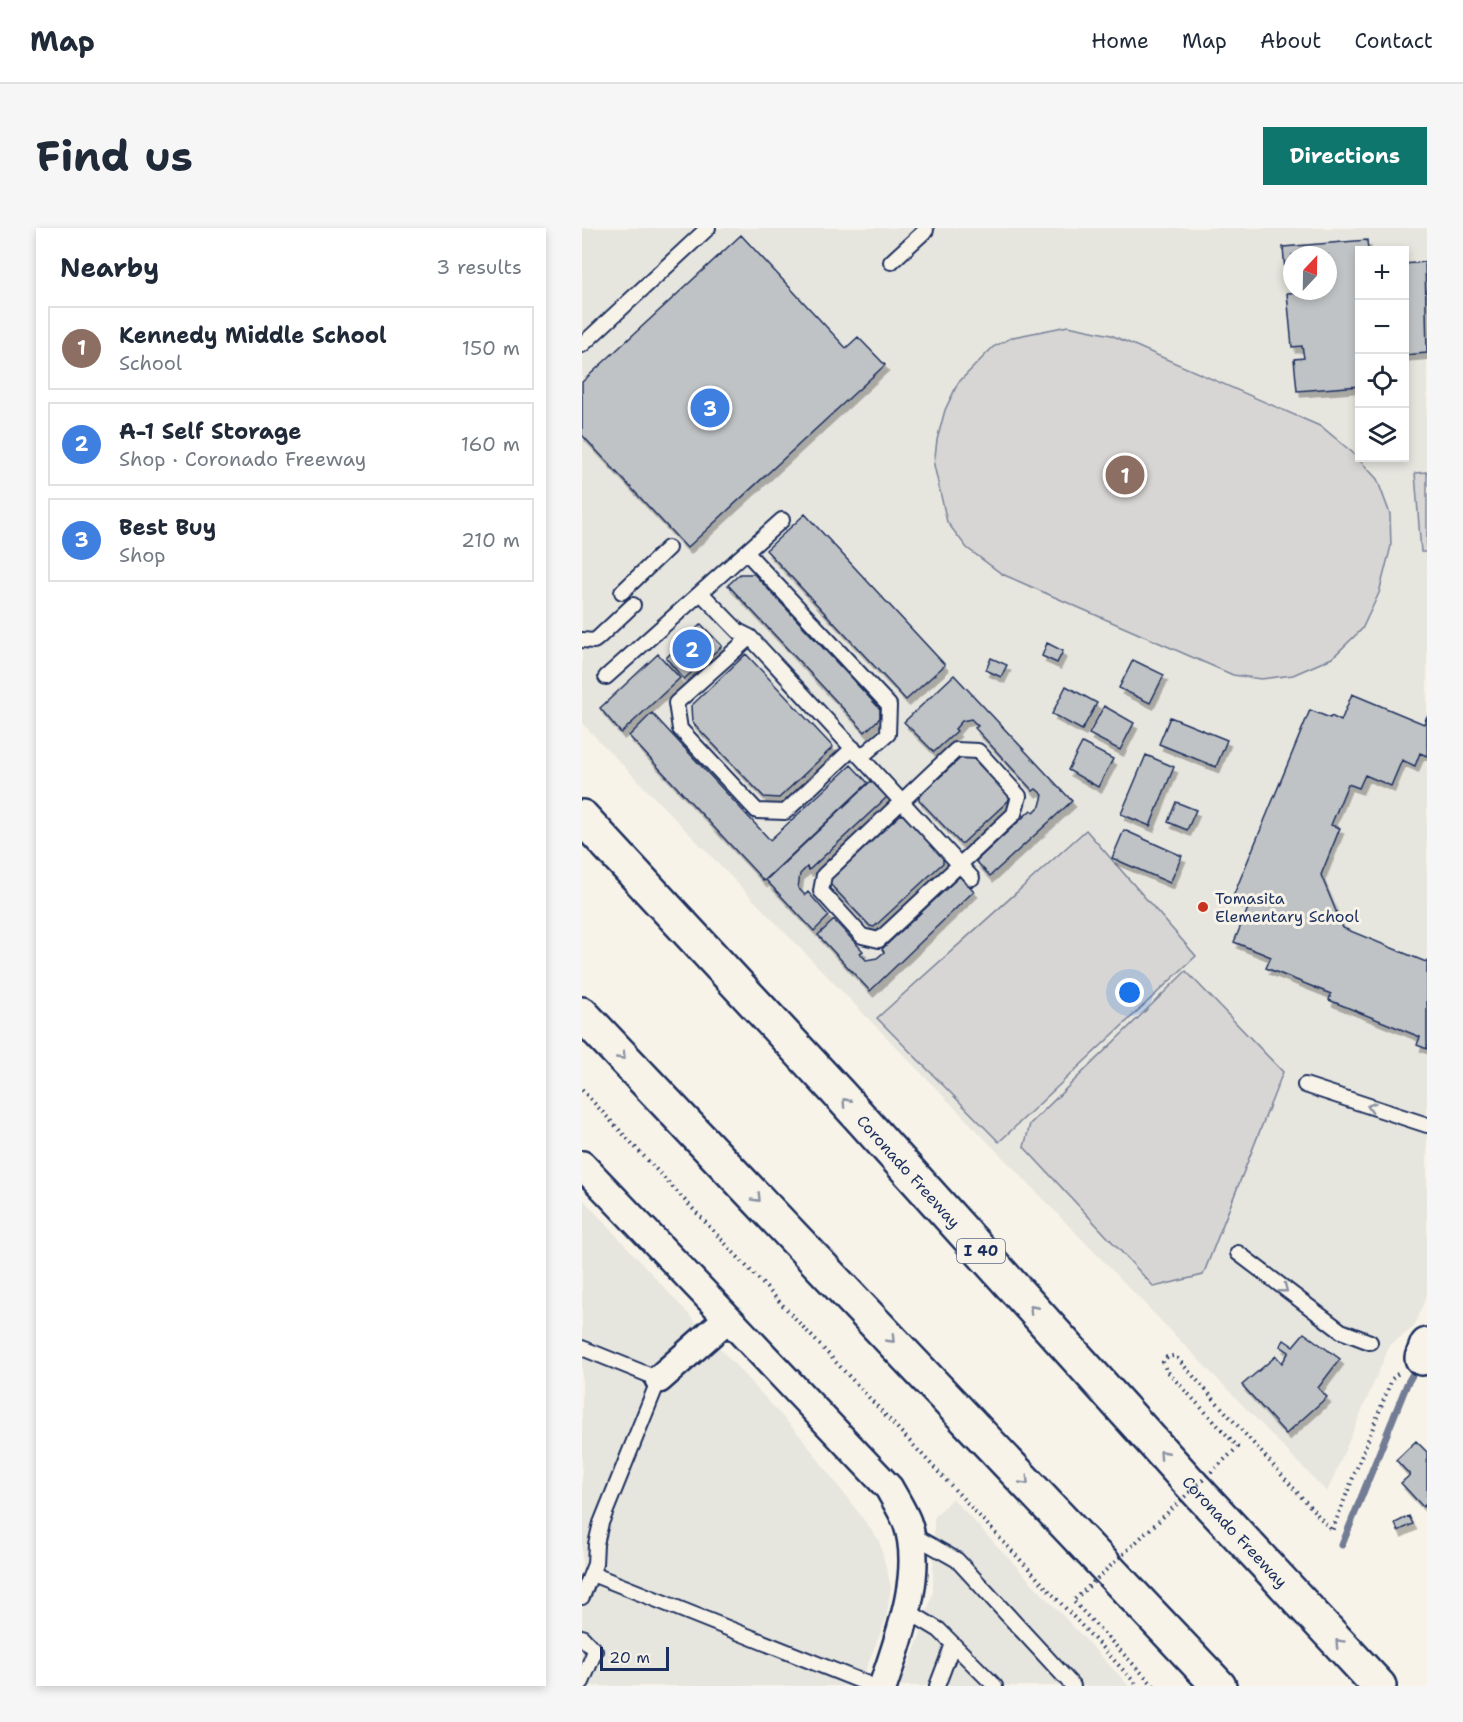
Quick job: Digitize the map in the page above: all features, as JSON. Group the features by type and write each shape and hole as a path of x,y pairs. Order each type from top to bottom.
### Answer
{"highway":[{"name":"Coronado Freeway","path":"582,817 840,1095 1188,1481 1379,1686"},
{"path":"582,1014 1219,1686"}],"street":[{"path":"582,1165 889,1488 907,1522 912,1547 911,1583 900,1636 883,1686"},
{"path":"659,1379 728,1318"}],"lane":[{"path":"582,345 708,228"},
{"path":"891,262 926,230"},
{"path":"606,677 782,520"},
{"path":"622,592 668,548"},
{"path":"746,552 889,705 888,734 857,753 785,812 757,811 680,729 676,703 750,637"},
{"path":"701,593 738,631 750,637 972,878"},
{"path":"582,640 598,638 633,605"},
{"path":"956,750 978,751 1019,796 1014,814 879,940 862,936 821,891 824,875 902,802 956,750"},
{"path":"1305,1085 1427,1125"},
{"path":"1238,1253 1341,1331 1370,1342"},
{"path":"582,1348 659,1379 601,1523 592,1574 582,1598"},
{"path":"909,1533 957,1560 1073,1686"},
{"path":"592,1574 873,1686"},
{"path":"906,1610 939,1630 995,1686"},
{"path":"582,1637 595,1651 582,1682"},
{"path":"937,1686 953,1644"}],"path":[{"path":"582,1090 1138,1686"},
{"path":"1154,1686 1073,1601 1238,1447 1166,1370 1163,1362 1167,1357 1173,1356 1178,1359 1332,1531 1392,1379 1404,1368 1425,1357"}],"shaded area":[{"path":"582,228 1427,228 1427,1294 1414,1327 1390,1345 1327,1492 582,723"},
{"path":"1068,326 1111,335 1322,427 1353,453 1355,462 1361,462 1377,479 1390,514 1391,546 1379,593 1362,629 1332,658 1293,675 1261,679 1233,675 1002,574 967,548 947,522 934,465 937,440 945,410 958,383 993,347 1013,337"},
{"path":"1427,472 1427,552 1421,552 1415,473"},
{"path":"1086,830 1196,956 999,1142 877,1018"},
{"path":"1186,971 1283,1072 1203,1275 1154,1287 1024,1147 1030,1124"},
{"path":"582,1198 802,1438 879,1540 891,1587 886,1619 859,1686 582,1686"},
{"path":"952,1498 1129,1686 900,1686 920,1636 933,1592 934,1518"}],"building":[{"path":"741,235 846,348 858,337 885,365 687,548 582,435 582,382"},
{"path":"1367,240 1368,246 1355,246 1355,386 1297,391 1294,359 1304,358 1302,346 1292,347 1288,300 1337,300 1337,246 1295,246"},
{"path":"1425,262 1427,353 1409,355 1409,264"},
{"path":"805,514 945,665 906,700 766,550"},
{"path":"740,574 754,574 880,709 880,718 865,732 728,585"},
{"path":"701,624 722,646 684,679 666,658"},
{"path":"1047,643 1063,651 1057,663 1042,656"},
{"path":"658,654 680,678 621,733 600,708"},
{"path":"746,654 833,747 779,798 764,797 692,722 691,706"},
{"path":"991,658 1007,665 1001,677 986,670"},
{"path":"1133,660 1164,675 1150,703 1119,688"},
{"path":"954,675 1072,801 990,876 976,861 1031,810 1034,812 1040,806 1043,795 1036,789 1033,791 975,728 978,726 971,719 962,721 955,729 957,731 934,752 904,722"},
{"path":"1066,686 1097,703 1082,730 1052,714"},
{"path":"1352,694 1424,724 1427,716 1427,756 1420,753 1415,766 1402,760 1391,786 1365,775 1359,788 1348,784 1331,825 1340,828 1321,875 1343,928 1426,962 1427,959 1427,1049 1417,1045 1420,1037 1329,1000 1331,994 1266,968 1271,957 1234,942 1249,906 1232,899 1310,710 1341,721"},
{"path":"1104,706 1134,723 1120,750 1089,734"},
{"path":"652,713 770,840 851,765 868,783 764,881 629,736"},
{"path":"1170,717 1227,740 1216,767 1159,744"},
{"path":"1082,743 1113,759 1098,787 1068,770"},
{"path":"968,753 1010,797 963,843 960,843 919,800 919,796"},
{"path":"1146,755 1174,767 1150,826 1121,814"},
{"path":"871,781 887,797 809,870 807,867 800,874 798,888 805,895 808,892 829,916 814,931 766,880"},
{"path":"1176,802 1196,810 1187,830 1168,822"},
{"path":"900,815 904,815 943,857 943,863 874,927 870,926 830,884 830,880"},
{"path":"1124,830 1182,856 1170,883 1112,858"},
{"path":"960,876 974,891 870,991 818,935 834,920 863,951 860,953 866,960 877,958 884,952 882,949"},
{"path":"1304,1333 1340,1359 1318,1388 1327,1397 1286,1434 1242,1385 1276,1356 1282,1363 1289,1352 1280,1346 1284,1340 1293,1346"},
{"path":"1416,1441 1427,1452 1427,1503 1423,1507 1401,1483 1410,1475 1396,1460"},
{"path":"1409,1516 1413,1524 1398,1531 1395,1523"}],"waterway":[{"path":"1342,1545 1407,1384 1418,1365"}],"place":[{"name":"Best Buy","path":"710,408"},
{"name":"Kennedy Middle School","path":"1125,475"},
{"name":"A-1 Self Storage","path":"692,649"},
{"name":"Tomasita Elementary School","path":"1203,907"}]}
